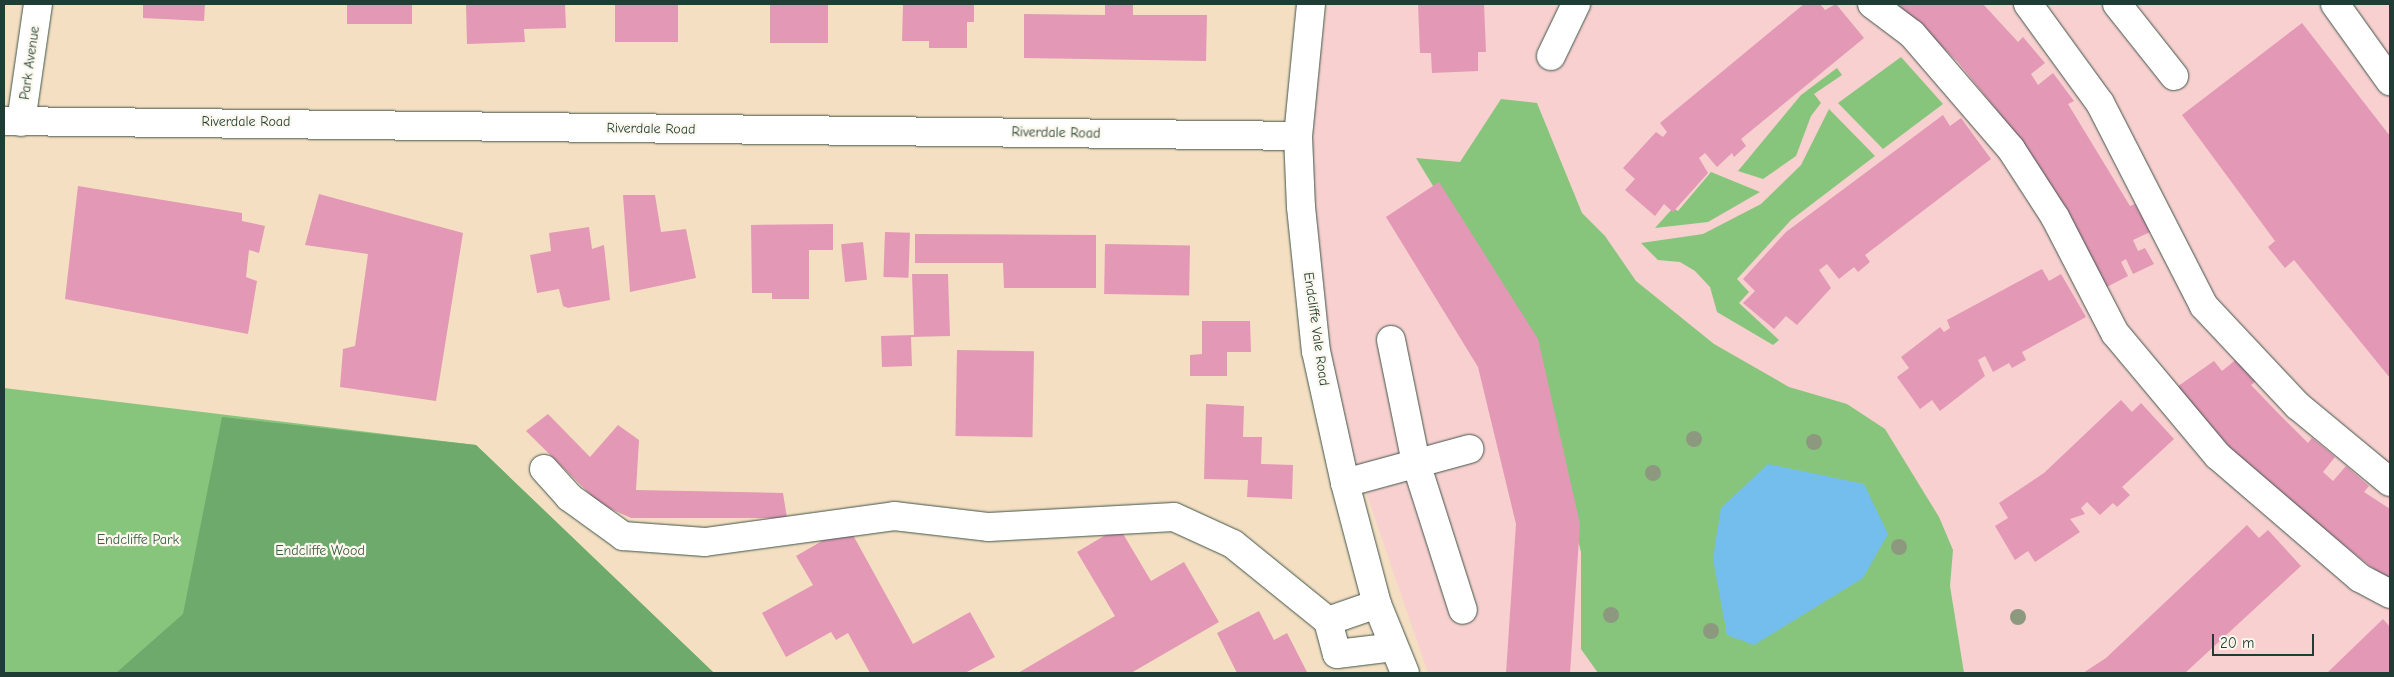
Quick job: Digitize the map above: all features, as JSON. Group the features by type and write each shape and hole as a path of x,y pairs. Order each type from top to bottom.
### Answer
{"street":[{"name":"Park Avenue","path":"12,121 38,4"},
{"name":"Endcliffe Vale Road","path":"1311,4 1298,136 1301,207 1316,351 1345,483 1377,604 1405,673"},
{"path":"1551,56 1576,4"},
{"path":"1872,4 1912,34 2011,149 2054,217 2115,333 2218,456 2360,578 2390,594"},
{"path":"2028,4 2100,103 2204,306 2298,406 2390,482"},
{"path":"2117,4 2174,76"},
{"path":"2335,4 2390,81"},
{"name":"Riverdale Road","path":"12,121 433,122 1298,136"},
{"path":"1391,340 1416,463 1464,610"},
{"path":"1345,483 1469,449"},
{"path":"544,469 569,497 623,536 704,542 894,516 989,527 1174,517 1233,544 1328,621 1331,663 1394,647"},
{"path":"1328,621 1377,604"}],"shaded area":[{"path":"1327,4 2390,4 2390,673 1428,673 1291,272"}],"green space":[{"path":"1901,57 1943,104 1883,149 1838,103"},
{"path":"1837,68 1842,75 1814,94 1821,103 1811,116 1796,156 1763,179 1738,171 1801,95"},
{"path":"1501,99 1537,103 1582,213 1605,236 1636,281 1714,344 1789,387 1847,404 1885,429 1939,517 1953,550 1950,586 1964,673 1598,673 1581,649 1581,552 1526,338 1416,158 1460,162"},
{"path":"1829,109 1875,156 1791,220 1737,279 1749,292 1739,303 1779,340 1773,345 1717,312 1710,287 1695,271 1680,262 1658,260 1641,243 1703,234 1761,204 1801,165"},
{"path":"1711,172 1760,192 1708,222 1655,228 1673,208 1678,211"},
{"name":"Endcliffe Wood","path":"4,388 476,445 714,673 4,673"},
{"name":"Endcliffe Wood","path":"222,417 476,445 714,673 116,673 183,614"}],"water":[{"path":"1768,464 1864,484 1888,534 1863,578 1754,645 1727,635 1713,559 1721,508"}],"building":[{"path":"143,4 205,4 204,21 143,18"},
{"path":"347,4 412,4 412,24 347,24"},
{"path":"466,4 565,4 566,28 524,29 525,42 467,44"},
{"path":"615,4 678,4 678,42 615,42"},
{"path":"770,4 828,4 828,43 770,43"},
{"path":"903,4 974,4 974,22 967,22 967,48 929,48 929,41 902,41"},
{"path":"1105,4 1133,4 1133,15 1207,15 1206,61 1024,58 1024,14 1105,15"},
{"path":"1418,4 1484,4 1486,52 1478,52 1478,71 1432,73 1431,53 1420,53"},
{"path":"1804,4 1820,4 1825,10 1836,4 1864,38 1741,139 1746,146 1734,157 1732,153 1717,167 1705,153 1699,158 1708,173 1673,212 1664,204 1655,216 1625,190 1635,179 1623,168 1656,132 1663,137 1667,132 1660,123"},
{"path":"1897,4 1983,4 2018,42 2023,37 2045,63 2031,74 2038,85 2053,73 2074,101 2068,104 2130,206 2135,204 2150,232 2133,240 2138,251 2145,248 2154,264 2133,274 2126,259 2121,262 2128,276 2099,291 2015,133 1958,62"},
{"path":"2302,23 2390,136 2390,378 2294,260 2285,268 2268,247 2275,241 2182,115"},
{"path":"1943,115 1950,126 1961,118 1991,159 1865,255 1870,262 1858,272 1854,267 1839,279 1827,264 1819,270 1831,288 1797,325 1786,316 1774,329 1743,303 1755,291 1743,279 1786,232"},
{"path":"1439,182 1538,339 1580,524 1570,673 1506,673 1516,524 1478,367 1386,217"},
{"path":"78,186 242,213 242,221 265,226 259,253 249,250 246,277 257,281 248,334 65,299"},
{"path":"319,194 463,233 436,401 340,387 343,349 355,346 368,254 305,245"},
{"path":"623,195 655,195 661,232 686,229 696,278 630,292"},
{"path":"833,224 833,250 809,250 809,299 772,299 772,293 752,293 751,225"},
{"path":"589,227 592,249 604,245 610,300 568,308 563,306 559,289 537,293 530,255 551,251 549,233"},
{"path":"885,232 910,233 908,278 883,277"},
{"path":"915,234 1096,235 1096,288 1004,288 1003,263 915,263"},
{"path":"863,242 867,280 845,282 841,244"},
{"path":"1105,244 1190,245 1189,295 1104,294"},
{"path":"2042,269 2049,281 2061,274 2086,317 2022,352 2026,360 2012,368 2009,363 1993,372 1985,356 1978,360 1985,376 1940,411 1932,400 1920,409 1897,377 1909,368 1901,357 1940,327 1944,332 1950,328 1947,320"},
{"path":"912,274 948,274 950,336 911,337 912,366 882,367 881,336 914,335"},
{"path":"1202,321 1250,321 1251,352 1227,352 1227,376 1190,376 1190,355 1202,354"},
{"path":"957,350 1034,351 1032,437 955,436"},
{"path":"2238,358 2256,381 2251,385 2277,412 2308,443 2312,438 2335,457 2323,472 2333,481 2346,466 2369,486 2364,492 2390,509 2390,582 2234,457 2174,389 2214,361 2222,371"},
{"path":"2121,400 2132,412 2141,403 2174,439 2122,487 2130,495 2117,507 2113,503 2100,515 2087,502 2081,508 2085,514 2070,519 2080,532 2035,562 2028,551 2015,560 1995,526 2008,518 1999,503 2044,473"},
{"path":"1206,404 1244,406 1243,437 1262,437 1261,464 1293,465 1292,499 1247,497 1248,480 1204,479"},
{"path":"548,414 590,457 618,425 639,440 636,490 783,493 787,518 631,518 600,504 526,431"},
{"path":"2247,525 2259,538 2268,530 2301,566 2185,673 2083,673 2106,658"},
{"path":"848,526 913,644 970,612 995,657 965,673 870,673 848,633 836,640 831,632 786,657 762,613 813,585 796,556"},
{"path":"1119,527 1151,581 1184,562 1219,622 1131,673 1018,673 1115,616 1077,552"},
{"path":"1259,611 1274,640 1287,633 1307,672 1237,673 1217,633"},
{"path":"2383,619 2390,627 2390,673 2327,673"}],"park label":[{"name":"Endcliffe Park","path":"138,540"}]}
